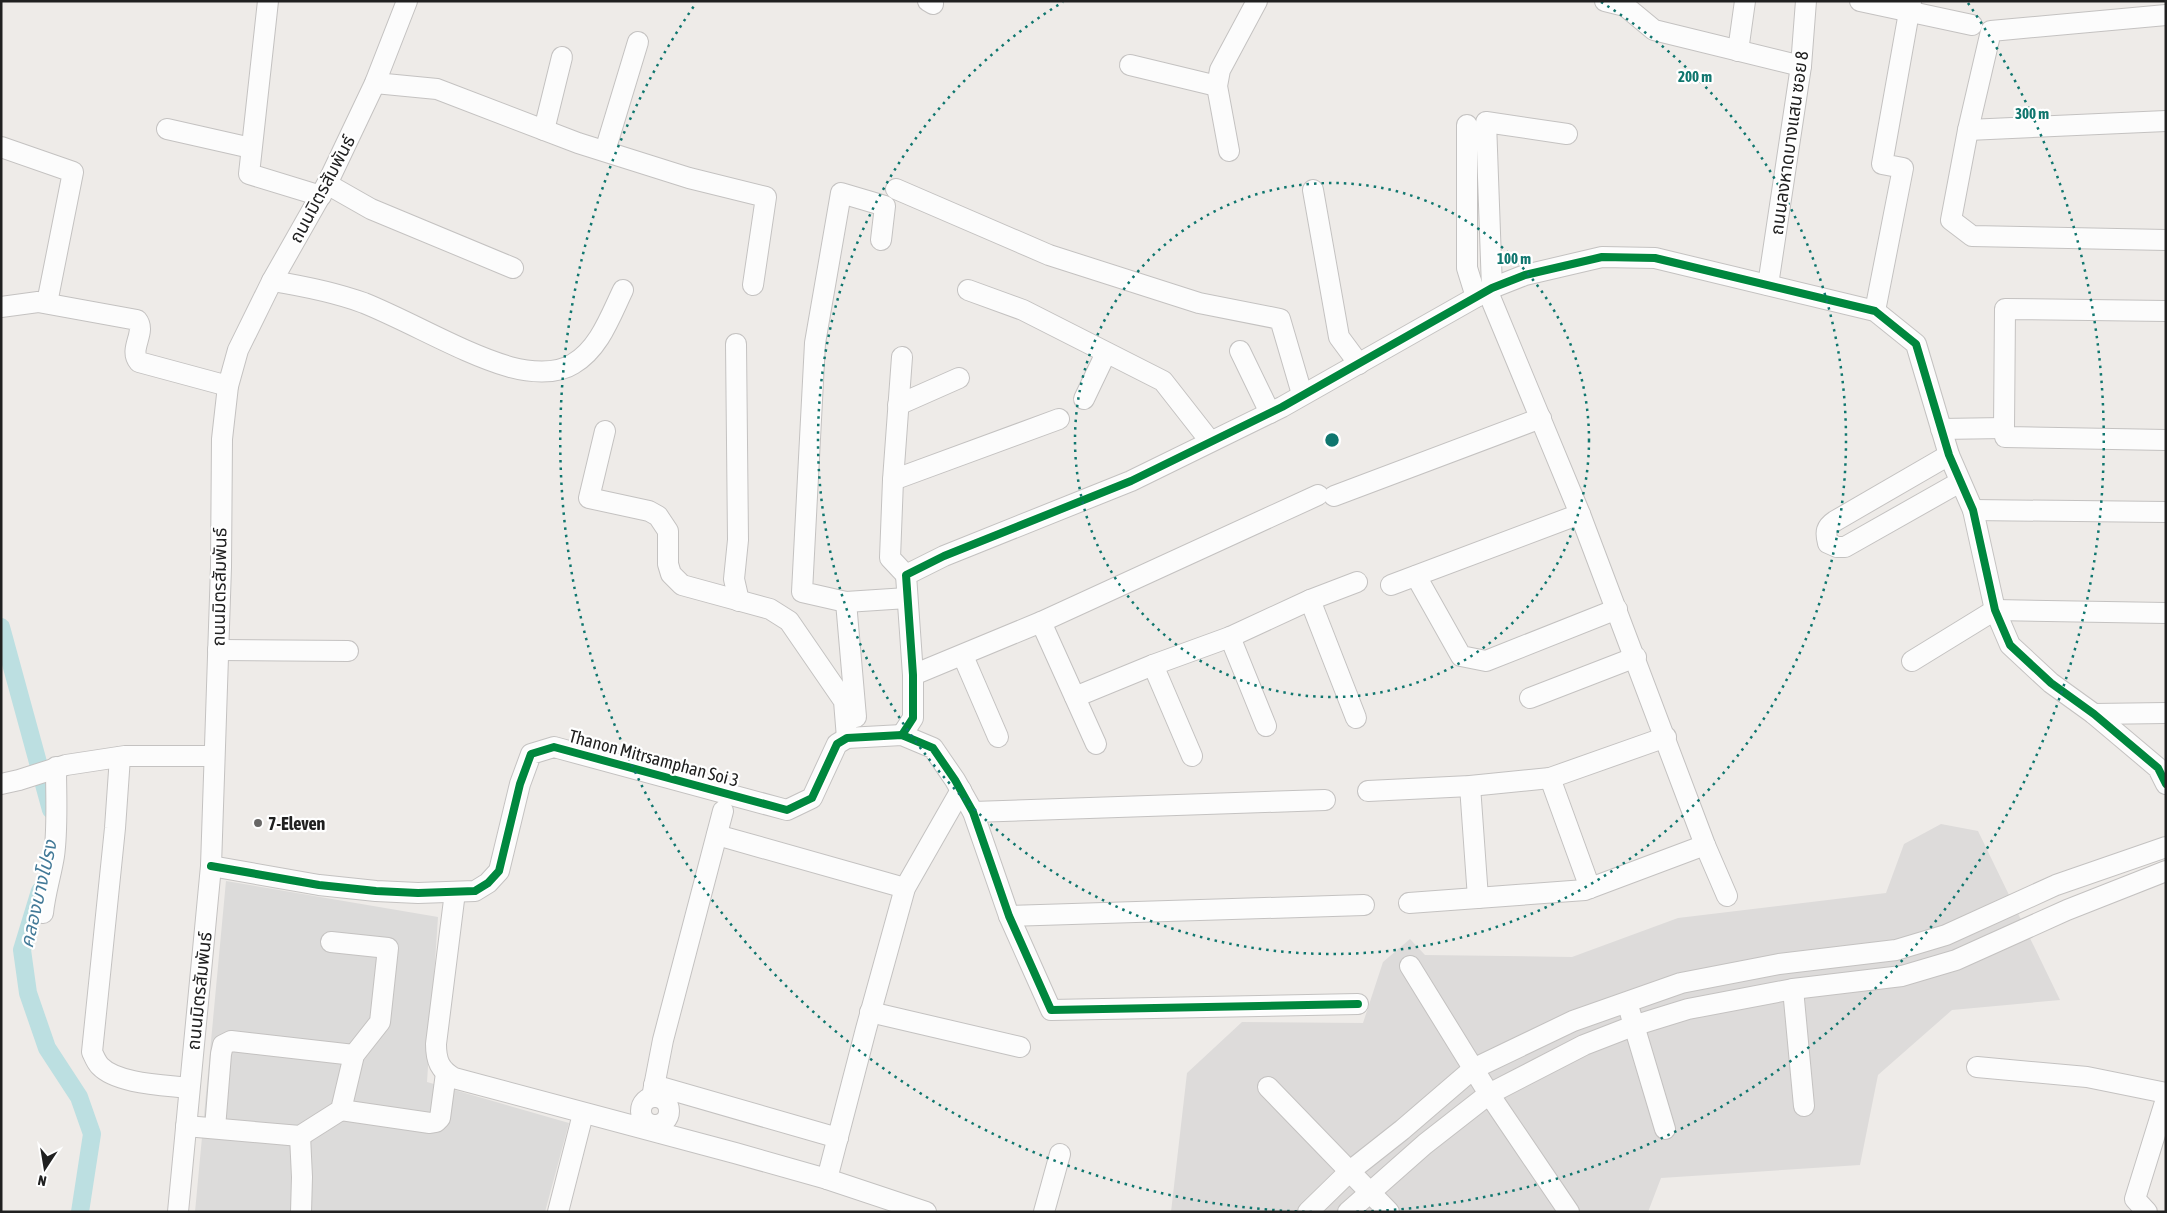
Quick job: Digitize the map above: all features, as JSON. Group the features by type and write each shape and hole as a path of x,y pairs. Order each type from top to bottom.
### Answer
{"street":[{"path":"268,1 250,148 249,174 324,190 514,268"},
{"name":"ถนนมิตรสัมพันธ์","path":"178,1212 211,866 222,439 228,386 238,350 272,281 324,190 374,83 407,1"},
{"path":"1229,151 1217,86 1220,70 1257,1"},
{"path":"1605,1 1625,6 1654,30 1801,66"},
{"path":"1738,51 1745,1"},
{"name":"ถนนลงหาดบางแสน ซอย 8","path":"1768,285 1801,66 1806,1"},
{"path":"1860,1 1910,6 1972,25"},
{"path":"1875,311 1903,168 1882,164 1910,6"},
{"path":"2166,15 1991,31 1968,130 1951,220 1972,236 2166,240"},
{"path":"605,151 638,42"},
{"path":"544,130 562,57"},
{"path":"1130,65 1217,86"},
{"path":"374,83 437,89 605,151 689,178 766,197 752,285"},
{"path":"1968,130 2166,121"},
{"path":"1485,292 1486,122 1567,134"},
{"path":"1467,125 1467,268 1485,292 1542,418 1636,657 1705,845 1726,896"},
{"path":"168,129 250,148"},
{"path":"1,148 73,172 47,303"},
{"path":"896,189 1050,255 1200,303 1280,319 1302,394"},
{"path":"1313,190 1339,337 1360,364"},
{"path":"881,240 885,206 841,193 814,343 802,592 846,602 907,598"},
{"path":"906,575 944,556 1131,481 1270,413 1485,292 1524,275 1602,257 1655,258 1875,311 1916,344 1945,441 1960,482 1973,510 1995,610 2010,644 2051,683 2094,714 2158,768 2166,784"},
{"path":"272,281 325,290 364,303 510,367 550,371 572,366 588,353 602,333 623,290"},
{"path":"968,290 1023,310 1163,381 1210,441"},
{"path":"1,307 29,302 47,303 137,320 140,330 135,353 139,362 228,386"},
{"path":"2004,433 2005,309 2166,311"},
{"path":"736,344 739,434 738,540 734,579 739,601"},
{"path":"1240,351 1270,413"},
{"path":"1084,399 1106,353"},
{"path":"902,357 893,480 890,558 906,575 913,674 913,718 902,735"},
{"path":"898,405 959,378"},
{"path":"893,480 1059,418"},
{"path":"913,674 963,656 1326,495 1542,418"},
{"path":"605,431 589,498 649,511 658,516 668,531 668,564 676,580 690,588 780,614 798,631 844,701 853,738"},
{"path":"1960,482 1845,547 1836,547 1828,543 1825,534 1828,526 1945,441 2004,433 2166,440"},
{"path":"1973,510 2166,512"},
{"path":"1390,585 1580,514"},
{"path":"1416,576 1461,656 1486,661 1617,609"},
{"path":"1075,697 1153,665 1230,637 1310,600 1357,582"},
{"path":"1310,600 1356,718"},
{"path":"846,602 853,738"},
{"path":"1912,661 1995,610 2166,613"},
{"path":"1041,622 1096,744"},
{"path":"1230,637 1266,726"},
{"path":"218,650 348,651"},
{"path":"963,656 998,737"},
{"path":"1530,698 1636,657"},
{"path":"1153,665 1192,756"},
{"path":"2094,714 2166,714"},
{"path":"853,738 902,735 933,748 973,812 1008,916 1051,1010 1358,1004"},
{"path":"1368,791 1470,786 1550,778 1666,737"},
{"name":"Thanon Mitrsamphan Soi 3","path":"211,866 319,885 418,893 475,891 488,883 498,871 520,784 531,754 554,747 787,810 812,798 837,744 853,738"},
{"path":"10,782 53,768 120,757 214,756"},
{"path":"120,757 114,837 92,1052 99,1065 115,1075 135,1081 189,1088"},
{"path":"43,913 45,891 54,856 57,815 53,768"},
{"path":"1550,778 1590,888"},
{"path":"1470,786 1478,898"},
{"path":"827,1180 870,1012 905,888 961,790"},
{"path":"973,812 1325,800"},
{"path":"635,1120 653,1091 663,1040 723,811"},
{"path":"717,835 905,888"},
{"path":"1410,903 1590,888 1705,845"},
{"path":"1308,1212 1350,1171 1402,1130 1473,1069 1573,1021 1627,1000 1690,981 1779,964 1896,950 1946,935 2056,885 2166,848"},
{"path":"1348,1212 1425,1144 1489,1094 1584,1045 1633,1026 1688,1009 1793,989 1902,976 1956,960 2068,910 2166,871"},
{"path":"455,892 436,1044 436,1059 446,1073 454,1078 583,1114 635,1120 668,1128 916,1210"},
{"path":"1008,916 1364,905"},
{"path":"331,942 388,948 380,1022 354,1055 341,1110"},
{"path":"1410,966 1489,1094 1569,1212"},
{"path":"1793,989 1804,1106"},
{"path":"1627,1000 1633,1026 1665,1129"},
{"path":"870,1012 1020,1047"},
{"path":"215,1128 221,1054 223,1046 231,1041 354,1055"},
{"path":"1977,1066 2087,1077 2166,1093"},
{"path":"186,1126 300,1136 341,1110 430,1123 436,1122 440,1118 446,1073"},
{"path":"1268,1087 1389,1212"},
{"path":"653,1091 668,1104 670,1113 668,1128"},
{"path":"653,1091 838,1138"},
{"path":"2138,1208 2166,1099"},
{"path":"558,1212 583,1114"},
{"path":"300,1136 301,1212"},
{"path":"1044,1212 1060,1154"}],"shaded area":[{"path":"1941,824 1978,831 2060,1000 1952,1010 1878,1075 1860,1165 1661,1178 1648,1212 1171,1212 1187,1073 1242,1022 1363,1023 1383,962 1410,939 1425,955 1572,957 1678,918 1886,893 1904,844"},
{"path":"226,881 438,917 427,1082 569,1123 545,1212 195,1212"}],"waterway":[{"name":"คลองบางโปรง","path":"1,627 51,810"},
{"name":"คลองบางโปรง","path":"40,891 22,950 28,993 47,1048 79,1097 92,1134 80,1212"}],"cycle path":[{"path":"902,735 913,718 913,675 906,575 944,556 1131,481 1282,407 1492,288 1525,275 1602,257 1655,258 1875,311 1916,344 1949,455 1973,510 1995,610 2010,645 2051,683 2094,714 2158,768 2166,784"},
{"path":"211,866 319,885 376,891 418,893 475,891 488,883 499,871 520,784 531,754 554,747 787,810 812,798 837,744 847,738 902,735 933,748 955,780 973,812 1009,916 1051,1010 1358,1004"}],"place":[{"name":"7-Eleven","path":"258,823"}]}
